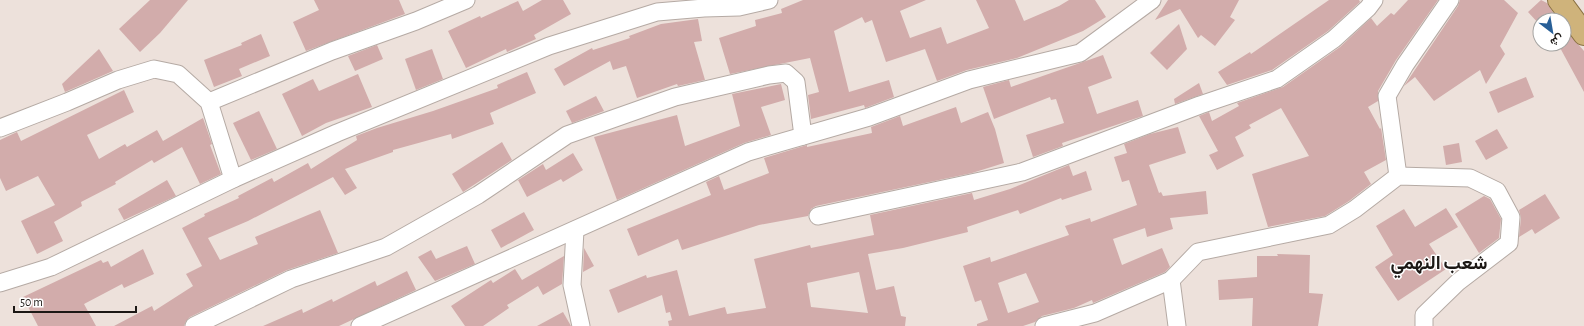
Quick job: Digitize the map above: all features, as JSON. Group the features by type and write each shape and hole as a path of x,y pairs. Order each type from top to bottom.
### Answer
{"highway":[{"path":"1559,0 1584,34"}],"street":[{"path":"209,102 332,51 416,21 466,0"},
{"path":"0,283 51,267 233,179 337,133 549,46 653,6 704,8 739,7 769,0"},
{"path":"360,326 748,152 869,117 969,80 1080,53 1152,0"},
{"path":"818,216 1022,172 1200,105 1277,79 1334,39 1368,8 1374,0"},
{"path":"1398,176 1387,96 1405,65 1450,0"},
{"path":"0,128 118,80 154,69 178,74 209,102 233,179"},
{"path":"194,326 290,279 386,247 478,195 567,135 675,97 769,75 786,73 796,82 803,136"},
{"path":"1044,326 1095,313 1170,280 1198,252 1329,225 1355,209 1398,176 1470,178 1498,191 1511,217 1509,243 1458,282 1424,315 1424,326"},
{"path":"575,230 572,285 581,326"},
{"path":"1170,280 1176,326"}],"building":[{"path":"150,0 188,0 160,33 140,52 119,29"},
{"path":"314,0 399,0 405,14 306,51 293,22 319,10"},
{"path":"542,0 563,0 571,14 534,35 536,39 507,52 506,49 466,68 448,31 518,1 523,11"},
{"path":"803,0 926,0 900,11 910,38 941,27 947,44 989,28 976,0 1015,0 1024,21 1059,6 1069,0 1095,0 1106,17 1083,31 1017,58 967,70 937,81 925,49 886,62 872,20 865,23 862,17 834,31 849,92 889,80 894,97 865,108 864,105 811,119 808,95 819,92 810,58 730,74 719,38 756,26 755,20 782,13 781,9"},
{"path":"1168,0 1239,0 1230,17 1235,20 1215,46 1201,35 1198,38 1180,9 1155,20"},
{"path":"1329,0 1359,0 1360,2 1328,31 1272,70 1227,85 1218,72 1250,52 1251,54"},
{"path":"1408,0 1438,0 1396,60 1378,91 1378,101 1368,107 1380,129 1381,128 1386,160 1364,172 1371,184 1349,201 1325,216 1268,227 1252,174 1309,156 1281,108 1249,125 1251,128 1235,137 1244,156 1217,170 1209,155 1218,151 1199,116 1209,112 1212,121 1239,106 1237,103 1283,87 1340,47 1371,18 1377,26 1391,13 1394,15"},
{"path":"1460,0 1504,0 1518,13 1500,46 1505,54 1486,84 1480,70 1434,101 1415,77 1404,86 1458,6"},
{"path":"1541,0 1547,3 1553,12 1532,12 1532,16 1528,12"},
{"path":"698,19 702,41 694,42 705,80 678,86 677,84 637,98 626,66 613,70 610,61 564,86 554,69 592,48 593,50 630,38 629,36 661,24"},
{"path":"1179,24 1187,49 1167,70 1150,53"},
{"path":"261,34 270,56 239,69 242,76 214,87 204,60 242,45 241,43"},
{"path":"1572,37 1584,51 1584,92 1562,52 1572,52"},
{"path":"377,45 383,59 355,71 348,56"},
{"path":"99,49 113,71 65,92 62,84"},
{"path":"432,49 443,79 416,90 405,59"},
{"path":"1103,55 1112,78 1088,87 1097,114 1138,100 1143,116 1062,143 1063,146 1033,157 1026,135 1064,123 1056,99 1051,100 1050,97 994,119 983,87 1009,80 1011,87"},
{"path":"527,72 536,93 490,113 494,124 452,139 451,134 393,150 393,152 345,169 357,188 345,195 333,177 248,221 208,238 220,260 258,244 255,237 320,210 338,253 287,270 190,317 184,326 114,326 152,306 154,311 193,286 186,274 202,266 182,228 205,216 204,214 239,198 238,196 272,178 274,182 308,163 311,169 357,140 356,136 498,88 497,85"},
{"path":"358,74 372,107 326,123 302,136 282,94 313,79 319,91"},
{"path":"1526,77 1534,97 1498,113 1489,92"},
{"path":"1199,83 1203,94 1175,104 1174,99"},
{"path":"781,84 785,100 761,107 771,135 744,143 617,200 594,137 677,115 685,146 740,126 732,94"},
{"path":"124,90 134,112 87,135 99,159 125,144 127,147 157,130 163,141 203,118 212,144 210,145 221,174 200,184 182,147 154,163 152,160 115,182 116,184 81,202 82,206 54,222 63,241 37,254 21,221 55,205 38,176 6,191 0,178 0,140 17,132 21,141"},
{"path":"596,96 604,111 572,123 566,111"},
{"path":"956,107 961,123 988,112 995,129 1004,163 972,173 816,206 811,209 808,216 759,225 682,250 678,239 638,256 627,229 711,195 706,182 719,176 724,190 769,173 764,158 807,145 807,147 872,133 871,127 900,116 903,126"},
{"path":"259,111 277,149 251,160 233,123"},
{"path":"1178,127 1186,153 1149,165 1159,193 1161,192 1163,196 1206,191 1208,214 1170,218 1173,229 1147,237 1145,228 1113,239 1122,265 1162,248 1170,267 1165,272 1093,303 1092,300 1074,308 1042,316 1035,322 1023,326 977,326 977,324 988,320 981,300 975,302 963,266 990,257 991,262 1069,235 1065,226 1090,218 1091,222 1137,205 1129,180 1122,182 1114,157 1127,153 1124,144 1150,134","holes":["1026,273 1039,302 1008,313 998,283"]},
{"path":"1497,129 1508,148 1486,160 1475,141"},
{"path":"502,142 512,160 463,192 452,174"},
{"path":"1459,143 1462,162 1446,165 1443,146"},
{"path":"573,153 583,170 563,182 561,179 527,197 518,180 543,164 546,170"},
{"path":"1069,165 1073,176 1086,171 1092,190 1062,200 1061,198 1020,214 1018,210 967,227 968,232 903,248 868,254 876,290 894,286 901,316 906,317 905,326 669,326 668,321 672,320 670,312 666,313 662,295 618,313 609,290 646,275 647,278 677,270 689,316 725,307 727,314 766,308 754,259 810,245 811,248 874,235 870,215 972,193 974,200 1010,189","holes":["859,272 868,313 811,307 807,283"]},
{"path":"167,180 176,196 124,220 118,209"},
{"path":"1545,194 1560,218 1535,234 1532,229 1519,237 1521,218 1519,210"},
{"path":"1484,196 1490,199 1501,219 1499,238 1479,253 1455,214"},
{"path":"1446,208 1458,227 1429,244 1446,269 1398,301 1375,267 1393,255 1376,226 1404,209 1415,227"},
{"path":"524,212 534,230 501,248 491,230"},
{"path":"467,246 475,264 435,281 418,257 431,250 436,259"},
{"path":"584,248 594,266 583,272"},
{"path":"143,249 154,274 124,288 122,284 84,304 96,326 38,326 23,297 101,260 103,263 108,261 111,267"},
{"path":"1277,254 1310,255 1309,293 1323,294 1318,326 1252,326 1253,298 1219,300 1218,280 1257,277 1257,256 1278,256"},
{"path":"564,256 562,284 543,295 538,286 507,305 509,308 483,326 465,326 451,306 491,280 493,283 515,269 522,280"},
{"path":"407,271 416,290 339,326 263,326 302,309 303,313 332,299 333,302 375,281 377,286"},
{"path":"563,312 571,326 537,326"}],"district":[{"name":"شعب النهمي","path":"1439,263"}]}
